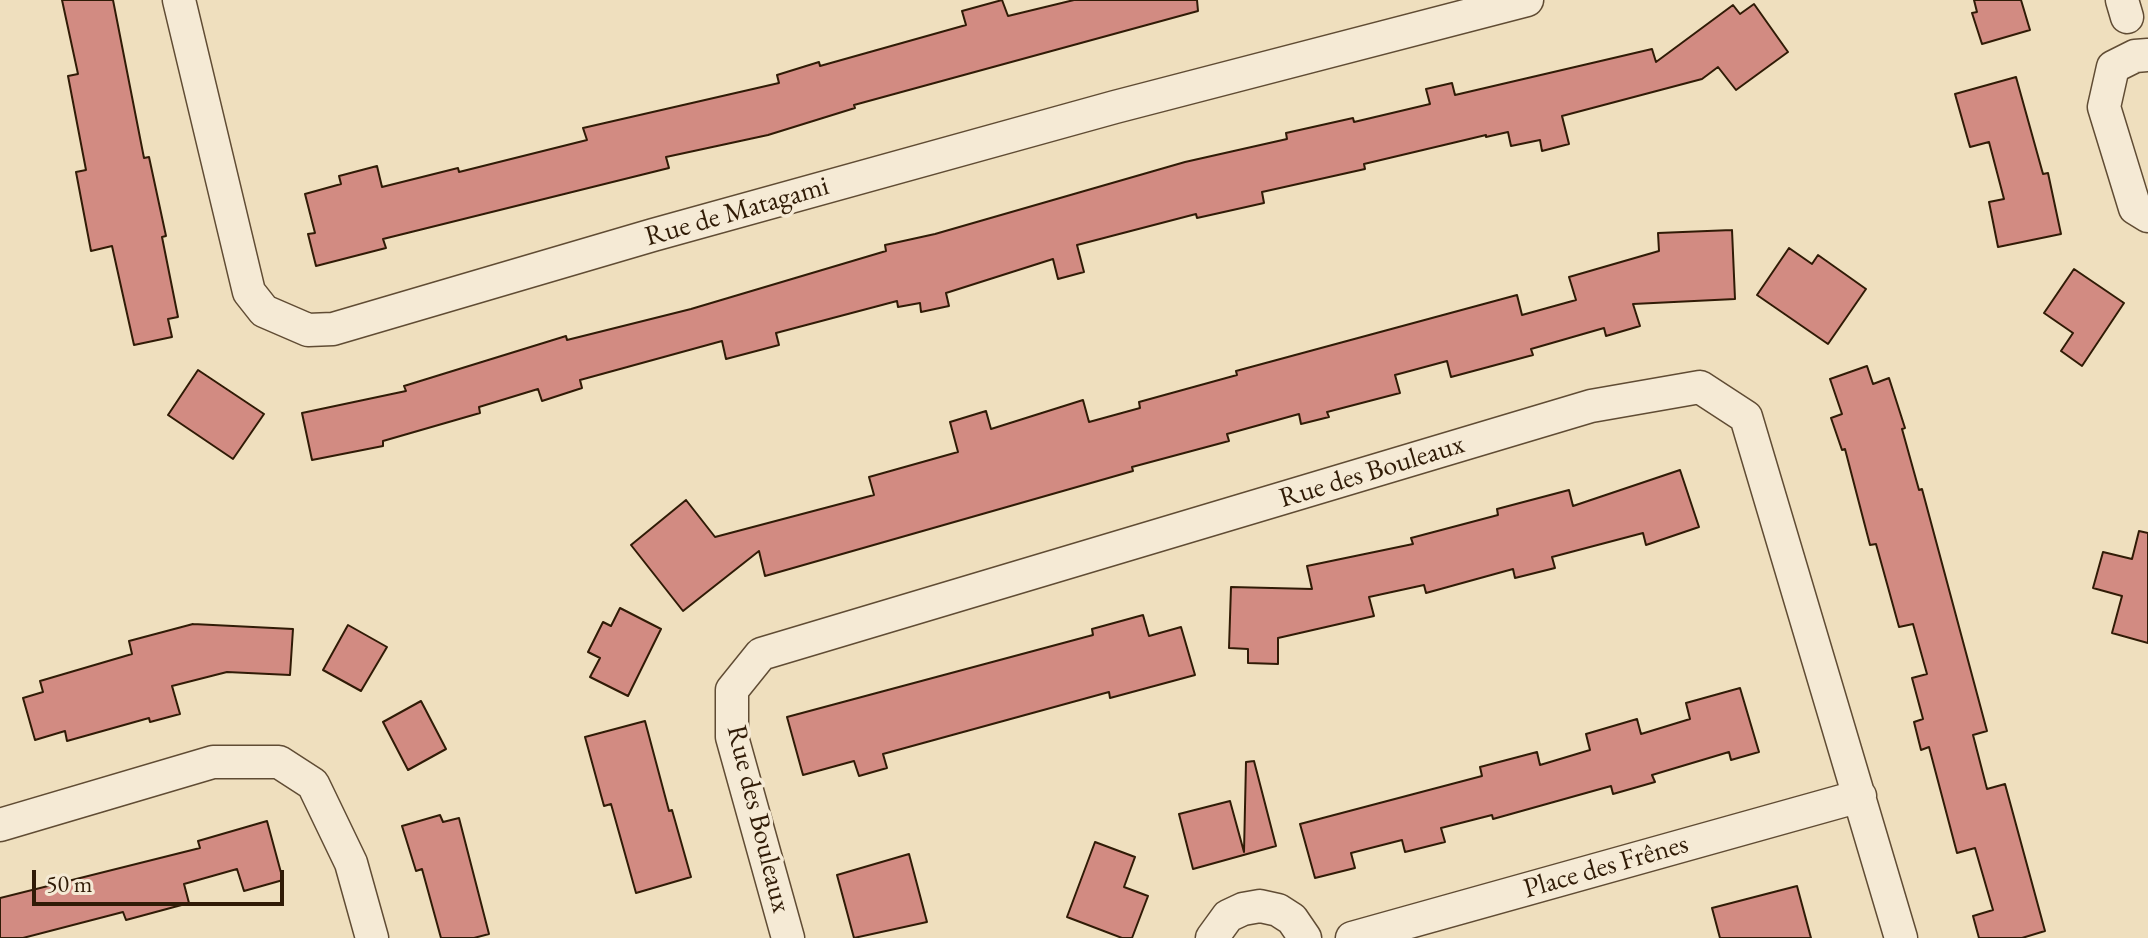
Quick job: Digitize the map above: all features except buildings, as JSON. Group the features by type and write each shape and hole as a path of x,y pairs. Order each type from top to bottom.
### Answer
{"street":[{"name":"Rue de Matagami","path":"179,0 249,292 264,311 308,330 333,329 653,235 1101,111 1527,0"},
{"path":"2148,55 2135,56 2113,67 2104,107 2135,208 2148,216"},
{"name":"Rue des Bouleaux","path":"788,938 732,737 732,690 761,654 1591,406 1700,387 1746,417 1901,938"},
{"path":"0,825 213,762 279,762 313,784 351,863 372,938"},
{"name":"Place des Frênes","path":"1352,938 1860,796"},
{"path":"1212,938 1228,916 1260,906 1278,910 1292,919 1305,938"}]}
